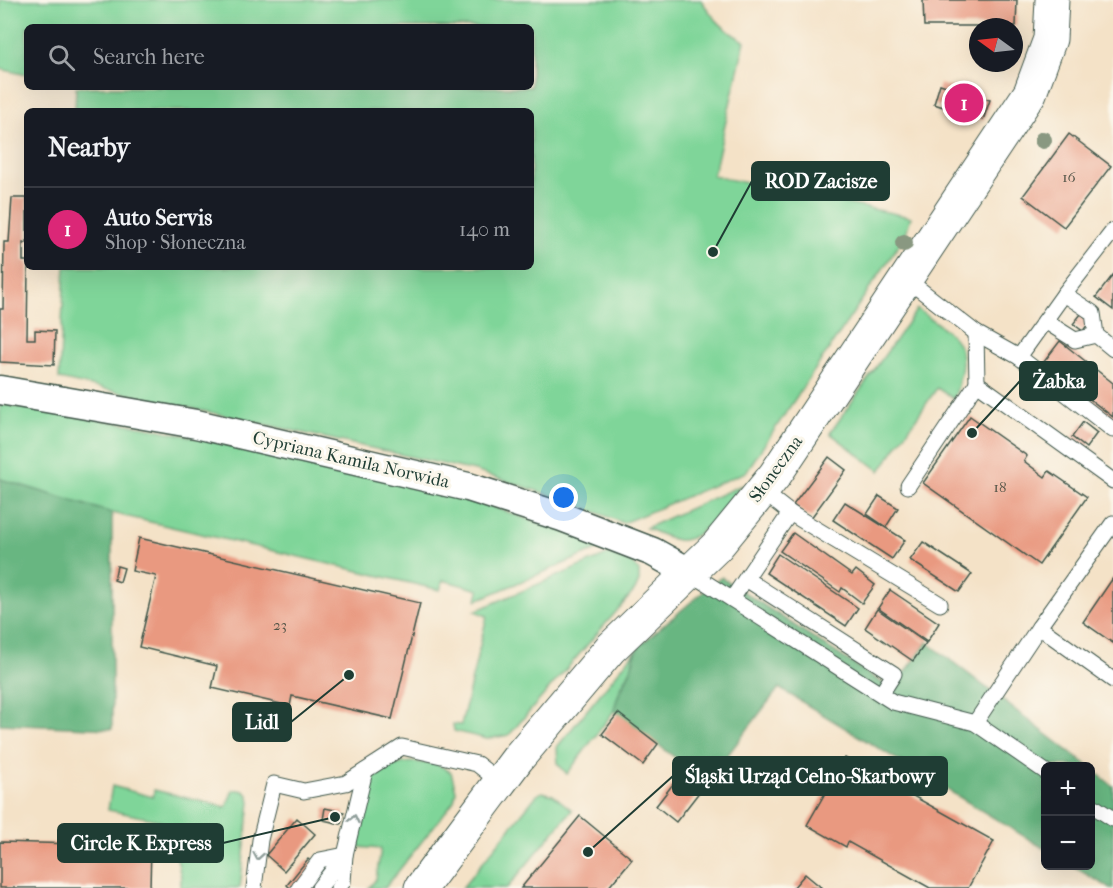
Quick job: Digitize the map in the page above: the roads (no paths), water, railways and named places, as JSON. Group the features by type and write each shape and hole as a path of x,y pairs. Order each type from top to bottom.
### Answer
{"street":[{"name":"Słoneczna","path":"421,888 518,758 610,649 717,546 775,475 1030,93 1050,39 1052,0"},
{"name":"Cypriana Kamila Norwida","path":"0,390 196,424 468,487 573,521 652,552 690,572"}],"lane":[{"path":"1018,357 1113,231"},
{"path":"905,278 976,333 1018,357 1113,430"},
{"path":"1064,294 1093,313 1096,335 1113,349"},
{"path":"1045,321 1075,340 1096,335"},
{"path":"908,486 977,383 976,333"},
{"path":"977,383 1113,481"},
{"path":"762,491 790,513 940,604"},
{"path":"732,599 790,513"},
{"path":"975,723 1039,627 1113,523"},
{"path":"690,572 893,702 975,723 1041,769"},
{"path":"746,579 894,674 881,694"},
{"path":"1039,627 1113,680"},
{"path":"254,888 261,840 274,784 304,791 346,783 402,747 477,764 501,783"},
{"path":"338,888 343,882 345,855 365,771"},
{"path":"1095,807 1113,819"},
{"path":"298,888 320,860 345,855"},
{"path":"319,888 345,855"}],"place":[{"name":"Auto Servis","path":"964,103"},
{"name":"ROD Zacisze","path":"713,252"},
{"name":"Żabka","path":"972,433"},
{"name":"Lidl","path":"349,675"},
{"name":"Circle K Express","path":"335,817"},
{"name":"Śląski Urząd Celno-Skarbowy","path":"588,852"}]}
